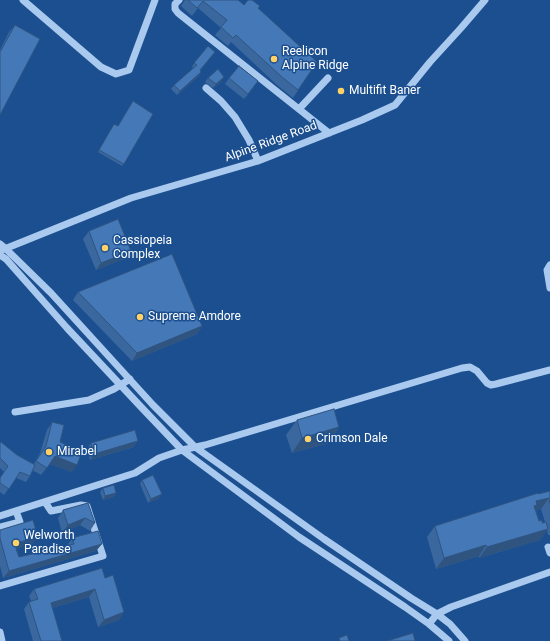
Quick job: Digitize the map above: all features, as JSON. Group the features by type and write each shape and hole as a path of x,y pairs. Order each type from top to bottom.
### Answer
{"street":[{"path":"23,0 101,67 116,74 129,70 155,0"},
{"path":"179,0 175,4 175,9 178,13 328,133"},
{"name":"Alpine Ridge Road","path":"2,248 131,198 258,161 362,120 395,105 430,62 485,0"},
{"path":"299,109 328,78"},
{"path":"206,88 222,101 235,117 249,140 258,161"},
{"path":"2,248 51,294 153,405 195,447 324,539 437,614 450,624 465,641"},
{"path":"0,255 6,259 120,386 182,450 299,537 429,624 449,641"},
{"path":"550,265 547,270 550,288"},
{"path":"0,516 135,473 159,458 182,450 462,368 470,367 477,371 487,383 491,384 550,370"},
{"path":"15,412 90,400 120,386 130,379"},
{"path":"0,586 103,556 87,506 81,505 51,511 45,502"},
{"path":"0,527 20,522 16,511"},
{"path":"429,624 437,614 458,604 550,572"},
{"path":"0,632 2,641"}],"building":[{"path":"188,0 238,0 244,5 248,0 252,0 260,6 258,8 317,62 298,90 236,35 233,38 221,27 227,20 203,1 197,8"},
{"path":"15,25 40,39 0,115 0,52"},
{"path":"208,46 215,52 200,70 201,72 180,91 174,85 197,65 194,63"},
{"path":"239,66 258,81 248,94 229,78"},
{"path":"218,69 224,77 216,84 208,78"},
{"path":"133,101 153,114 124,164 99,150 114,124 118,126"},
{"name":"Cassiopeia Complex","path":"118,219 131,251 101,263 89,231"},
{"name":"Supreme Amdore","path":"172,254 202,326 137,353 78,292"},
{"path":"334,409 339,427 302,438 297,420"},
{"path":"52,422 64,425 60,442 82,452 77,465 55,456 47,468 36,461 46,446"},
{"path":"135,430 138,441 94,454 91,443"},
{"path":"1,442 17,455 35,465 30,476 20,472 9,489 0,483 0,478 8,466 0,458"},
{"path":"153,475 162,494 151,499 142,480"},
{"path":"114,485 116,493 105,496 103,488"},
{"path":"550,491 550,503 549,498 536,501 537,505 534,506 539,521 542,520 542,523 546,522 548,529 487,547 486,545 444,558 435,526 538,493"},
{"path":"88,503 95,523 85,518 68,525 63,510"},
{"path":"33,520 38,537 20,542 16,549 19,557 74,544 72,538 98,531 102,544 9,571 0,538 0,530"},
{"path":"102,568 105,578 113,575 124,612 104,620 95,589 51,603 62,641 41,641 29,602 38,599 34,589"},
{"path":"413,633 415,641 387,641"},
{"path":"347,635 349,641 340,641 339,638"}],"place":[{"name":"Reelicon Alpine Ridge","path":"274,59"},
{"name":"Multifit Baner","path":"341,91"},
{"name":"Cassiopeia Complex","path":"105,248"},
{"name":"Supreme Amdore","path":"140,317"},
{"name":"Crimson Dale","path":"308,439"},
{"name":"Mirabel","path":"49,452"},
{"name":"Welworth Paradise","path":"16,543"}]}
